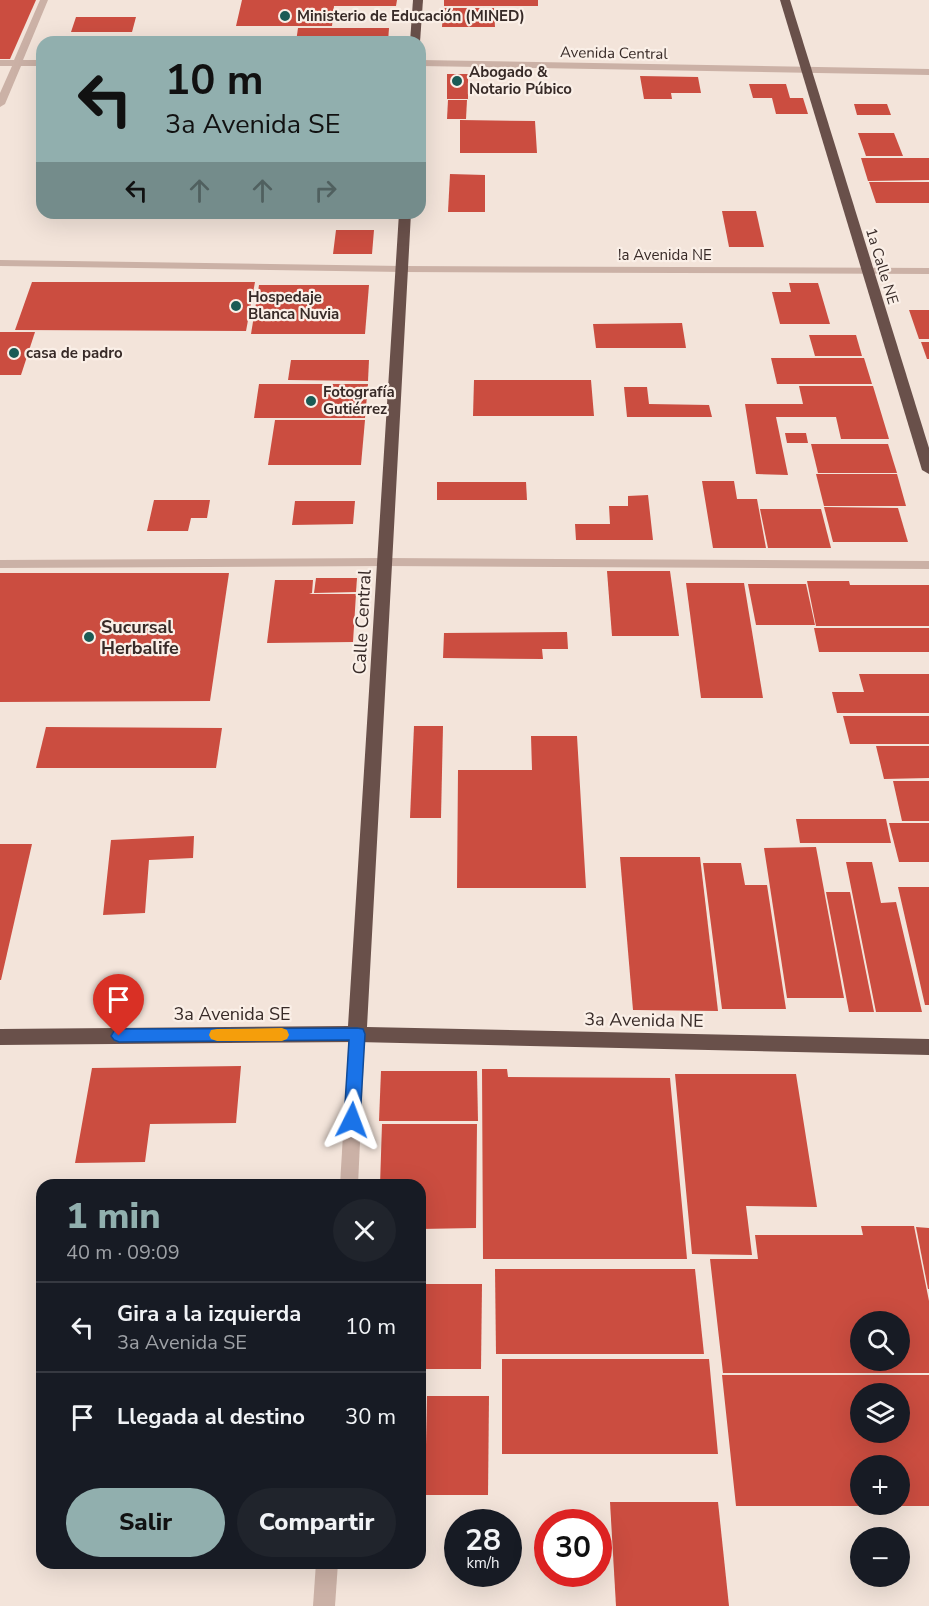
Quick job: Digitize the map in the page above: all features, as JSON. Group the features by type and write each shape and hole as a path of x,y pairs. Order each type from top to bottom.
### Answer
{"highway":[{"path":"415,36 418,0"},
{"name":"1a Calle NE","path":"785,0 929,470"},
{"name":"Calle Central","path":"357,1034 405,219"},
{"name":"3a Avenida SE","path":"0,1037 357,1034"},
{"name":"3a Avenida NE","path":"357,1034 929,1047"}],"street":[{"path":"0,104 44,0"},
{"path":"0,63 36,63"},
{"name":"Avenida Central","path":"426,63 929,72"},
{"name":"!a Avenida NE","path":"0,263 402,269 929,271"},
{"path":"0,564 385,562 929,565"},
{"path":"348,1179 357,1034"},
{"path":"324,1606 327,1569"}],"building":[{"path":"0,0 36,0 10,59 0,59"},
{"name":"Ministerio de Educación (MINED)","path":"242,0 397,0 396,6 334,6 332,26 236,26"},
{"path":"444,0 538,0 538,6 444,6"},
{"path":"443,8 494,8 495,27 442,27"},
{"path":"76,17 136,17 132,32 71,32"},
{"path":"298,28 389,28 388,36 297,36"},
{"path":"447,74 468,74 468,99 447,99"},
{"path":"640,76 698,77 701,93 671,93 672,99 644,99"},
{"path":"749,84 786,84 790,98 803,98 808,114 776,114 772,98 753,98"},
{"path":"448,100 467,100 466,119 447,119"},
{"path":"854,104 887,104 891,115 857,115"},
{"path":"460,120 535,121 537,153 460,153"},
{"path":"858,133 894,133 903,156 866,156"},
{"path":"861,158 929,158 929,180 868,181"},
{"path":"450,174 485,175 485,212 448,212"},
{"path":"869,182 929,182 929,203 876,203"},
{"path":"722,211 756,211 764,247 729,247"},
{"path":"336,230 374,230 372,254 333,254"},
{"path":"32,282 255,282 246,331 15,330"},
{"path":"789,283 818,283 830,324 780,324 772,292 791,292"},
{"path":"259,285 369,285 365,334 251,334"},
{"path":"909,310 929,310 929,339 919,339"},
{"path":"682,323 686,348 596,348 593,324"},
{"name":"casa de padro","path":"0,332 35,332 21,375 0,375"},
{"path":"809,335 856,335 862,356 815,356"},
{"path":"921,342 929,342 929,359 927,359"},
{"path":"771,358 864,358 872,384 777,384"},
{"path":"291,360 369,360 368,381 288,380"},
{"path":"474,380 591,380 594,416 473,416"},
{"name":"Fotografía Gutiérrez","path":"259,384 368,384 365,418 254,418"},
{"path":"799,386 873,386 889,439 841,439 836,417 776,417 788,475 756,474 745,404 803,404"},
{"path":"624,387 647,387 649,404 709,405 712,417 627,417"},
{"path":"275,420 365,420 361,465 268,465"},
{"path":"785,433 806,433 808,443 787,443"},
{"path":"811,444 888,444 897,473 818,473"},
{"path":"816,474 897,474 906,506 824,506"},
{"path":"702,481 734,481 737,499 757,499 766,548 713,548"},
{"path":"437,482 526,482 527,500 437,500"},
{"path":"648,495 653,540 576,540 575,524 610,524 609,506 628,506 628,496"},
{"path":"154,500 210,500 207,518 191,518 188,531 147,531"},
{"path":"295,501 355,501 353,524 292,525"},
{"path":"824,507 898,508 908,542 833,542"},
{"path":"760,509 821,509 831,548 768,548"},
{"path":"607,571 670,571 679,636 612,636"},
{"path":"0,573 229,573 210,701 0,702"},
{"path":"316,578 357,578 356,592 314,593"},
{"path":"275,580 313,580 312,593 309,594 356,594 353,642 267,643"},
{"path":"807,581 849,581 850,585 929,585 929,626 816,626"},
{"path":"686,583 744,583 763,698 701,698"},
{"path":"748,584 806,584 815,625 756,625"},
{"path":"814,628 929,628 929,652 819,652"},
{"path":"567,632 568,649 542,649 543,659 443,658 444,633"},
{"path":"859,674 929,674 929,713 837,713 832,692 864,692"},
{"path":"843,716 929,716 929,744 850,744"},
{"path":"414,726 443,726 441,818 410,818"},
{"path":"46,727 222,728 216,768 36,768"},
{"path":"531,736 577,736 586,888 457,888 458,770 532,770"},
{"path":"876,746 929,746 929,778 884,779"},
{"path":"893,781 929,781 929,821 902,821"},
{"path":"796,819 886,819 891,843 800,843"},
{"path":"889,823 929,823 929,862 899,862"},
{"path":"194,836 193,858 149,860 145,913 103,915 111,840"},
{"path":"0,844 32,844 1,980 0,980"},
{"path":"816,847 844,998 787,998 764,848"},
{"path":"620,857 700,857 718,1011 633,1010"},
{"path":"846,862 872,862 881,903 896,902 922,1012 876,1012"},
{"path":"703,863 741,863 745,885 767,885 786,1009 722,1009"},
{"path":"898,887 929,887 929,1005 925,1005"},
{"path":"826,892 850,892 874,1012 849,1012"},
{"path":"241,1066 236,1123 150,1124 145,1162 75,1163 92,1068"},
{"path":"482,1069 507,1069 508,1077 670,1078 687,1259 483,1259"},
{"path":"381,1071 477,1071 478,1121 379,1121"},
{"path":"675,1074 796,1074 817,1207 746,1206 752,1255 692,1254"},
{"path":"382,1124 477,1124 476,1228 426,1229 426,1179 380,1179"},
{"path":"861,1226 914,1226 929,1301 929,1373 723,1373 710,1259 758,1259 755,1235 863,1235"},
{"path":"916,1227 929,1228 929,1289 928,1289"},
{"path":"495,1269 695,1269 704,1354 496,1354"},
{"path":"426,1284 482,1284 481,1369 426,1369"},
{"path":"502,1359 709,1359 718,1454 502,1454"},
{"path":"722,1375 929,1375 929,1506 910,1506 910,1455 850,1455 850,1506 736,1506"},
{"path":"427,1396 489,1396 488,1495 426,1495"},
{"path":"610,1502 718,1502 729,1606 616,1606"}],"slow traffic":[{"path":"217,1035 282,1035"}],"place":[{"name":"Ministerio de Educación (MINED)","path":"285,16"},
{"name":"Abogado & Notario Púbico","path":"457,81"},
{"name":"Hospedaje Blanca Nuvia","path":"236,306"},
{"name":"casa de padro","path":"14,353"},
{"name":"Fotografía Gutiérrez","path":"311,401"},
{"name":"Sucursal Herbalife","path":"89,637"}],"route":[{"path":"119,1036 357,1034 352,1120"}]}
